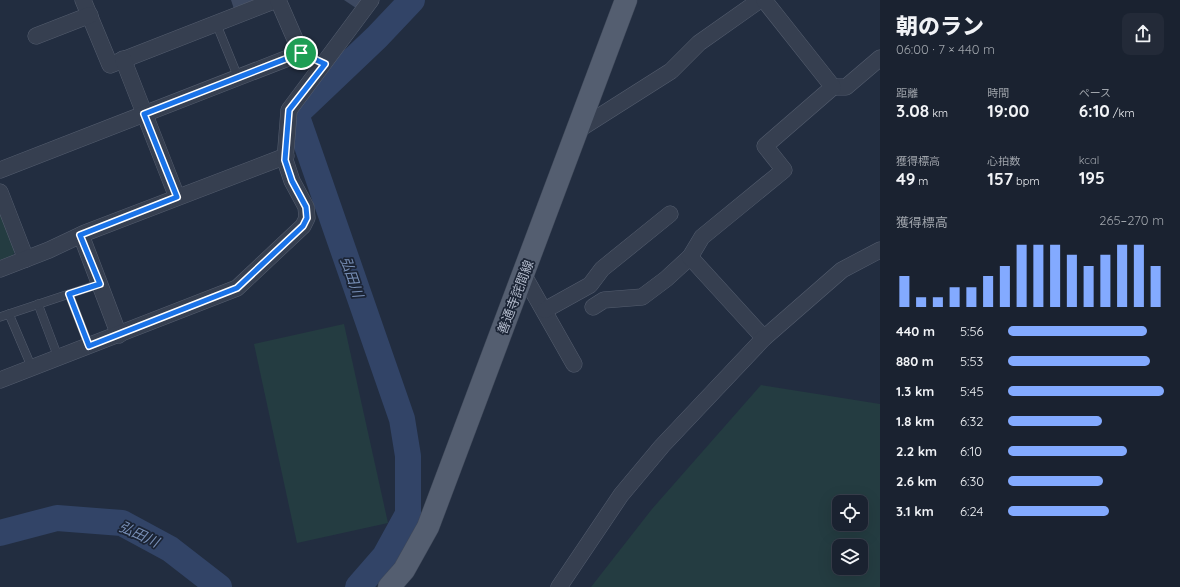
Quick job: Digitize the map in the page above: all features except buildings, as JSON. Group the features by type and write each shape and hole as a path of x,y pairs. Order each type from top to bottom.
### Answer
{"main road":[{"name":"善通寺詫間線","path":"389,587 404,570 428,527 626,0"}],"street":[{"path":"83,0 110,65 277,0 301,53 325,64"},
{"path":"0,380 237,288 303,226 307,218 306,207 292,181 286,156 289,110 325,64 371,0"},
{"path":"578,130 671,71 699,42 760,0"},
{"path":"764,0 833,87"},
{"path":"36,36 90,15"},
{"path":"0,170 301,53"},
{"path":"593,307 604,300 642,297 666,279 690,257 702,237 784,170 766,146 833,87 846,88 880,58"},
{"path":"123,59 177,197"},
{"path":"0,269 80,235 286,156"},
{"path":"0,192 26,259"},
{"path":"545,310 590,285 602,269 670,214"},
{"path":"80,235 119,335"},
{"path":"559,587 621,495 662,446 764,338 842,270 880,250"},
{"path":"690,257 764,338"},
{"path":"523,274 545,310 574,364"}],"lane":[{"path":"216,23 238,77"},
{"path":"0,317 100,284"},
{"path":"69,294 89,346"},
{"path":"38,304 58,357"},
{"path":"9,314 32,368"}],"green space":[{"path":"0,211 15,250 12,258 0,263"},
{"path":"344,324 388,523 297,543 254,344"},
{"path":"761,385 880,404 880,587 591,587 652,509"}],"waterway":[{"name":"弘田川","path":"358,587 385,556 408,514 408,456 402,419 296,114 377,37 412,0"},
{"name":"弘田川","path":"0,533 57,518 122,523 170,549 219,587"}],"route":[{"path":"301,53 325,64 289,110 285,160 292,181 306,207 307,218 303,226 237,288 89,346 69,294 100,284 80,235 177,197 144,114 301,53"}]}
